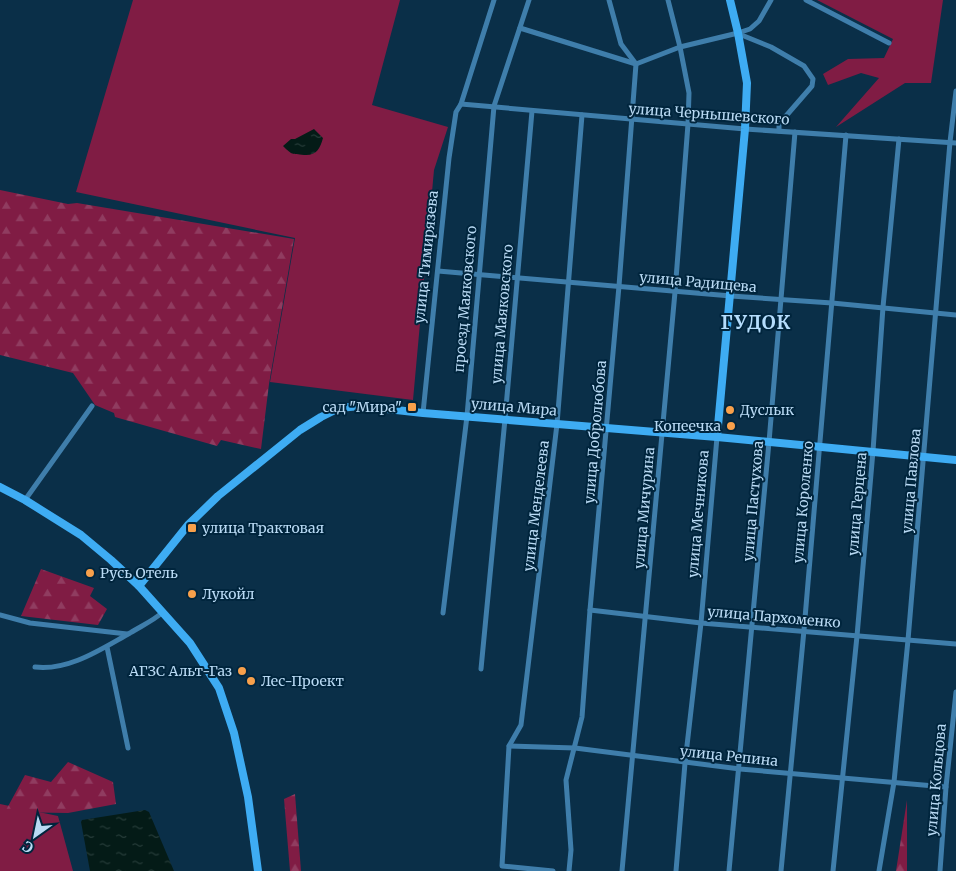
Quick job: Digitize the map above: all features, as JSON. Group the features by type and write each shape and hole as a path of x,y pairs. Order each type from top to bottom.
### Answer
{"main road":[{"name":"улица Мечникова","path":"717,437 731,296 747,83 730,0"},
{"name":"улица Мира","path":"139,586 188,525 218,496 292,436 338,408 360,406 423,413 820,446 956,460"},
{"path":"0,487 25,500 81,535 139,586 190,643 219,688 234,733 246,788 258,871"}],"street":[{"name":"улица Тимирязева","path":"423,413 448,158 456,112 461,104 494,0"},
{"path":"494,106 529,0"},
{"path":"609,0 621,44 636,64"},
{"name":"улица Мичурина","path":"622,871 676,292 688,124 689,93 668,0"},
{"path":"520,28 636,64 680,47 750,29 759,21 771,0"},
{"path":"806,0 889,43"},
{"path":"738,33 771,47 804,66 813,79 812,86 779,124 779,131"},
{"name":"улица Добролюбова","path":"569,871 571,850 566,780 582,717 633,119 636,64"},
{"name":"улица Павлова","path":"879,871 894,782 925,456 950,142 956,91"},
{"name":"улица Чернышевского","path":"461,104 745,129 956,143"},
{"name":"проезд Маяковского","path":"443,613 467,416 494,106"},
{"name":"улица Маяковского","path":"481,668 532,111"},
{"name":"улица Менделеева","path":"553,871 502,866 509,746 521,725 557,424 582,116"},
{"name":"улица Пастухова","path":"730,871 770,442 795,132"},
{"name":"улица Короленко","path":"781,871 804,630 846,135"},
{"name":"улица Герцена","path":"833,871 857,636 883,307 899,139"},
{"name":"улица Радищева","path":"438,271 676,292 832,302 956,314"},
{"path":"25,500 92,406"},
{"name":"улица Мечникова","path":"676,871 685,763 701,623 717,437"},
{"name":"улица Пархоменко","path":"590,610 701,623 956,644"},
{"path":"35,667 45,668 62,665 107,647 155,619 163,612"},
{"path":"0,615 30,623 128,634"},
{"path":"107,647 128,748"},
{"name":"улица Кольцова","path":"940,871 946,787 956,692"},
{"name":"улица Репина","path":"509,746 575,748 740,769 946,787"}],"green space":[{"path":"133,0 400,0 372,105 448,127 434,170 413,400 270,382 295,238 76,192"},
{"path":"817,0 943,0 931,83 905,83 836,127 879,78 861,73 828,85 823,74 848,59 884,58 893,39"},
{"path":"0,190 68,204 77,203 294,239 269,384 261,449 221,440 217,446 115,417 114,413 95,405 73,373 0,355"},
{"path":"41,569 94,588 90,596 107,609 98,625 21,616"},
{"path":"68,762 113,782 116,804 68,813 5,812 25,775 51,782"},
{"path":"295,794 301,871 290,871 284,799"},
{"path":"907,800 907,871 896,871"},
{"path":"0,804 58,816 73,871 0,871"}],"water":[{"path":"314,129 323,138 319,148 314,153 308,155 292,154 283,146 291,139 295,139"},
{"path":"145,810 149,812 174,871 90,871 82,820"}],"place":[{"name":"сад \"Мира\"","path":"412,407"},
{"name":"Дуслык","path":"730,410"},
{"name":"Копеечка","path":"731,426"},
{"name":"улица Трактовая","path":"192,528"},
{"name":"Русь Отель","path":"90,573"},
{"name":"Лукойл","path":"192,594"},
{"name":"АГЗС Альт-Газ","path":"242,671"},
{"name":"Лес-Проект","path":"251,681"}],"district":[{"name":"ГУДОК","path":"756,322"}]}
